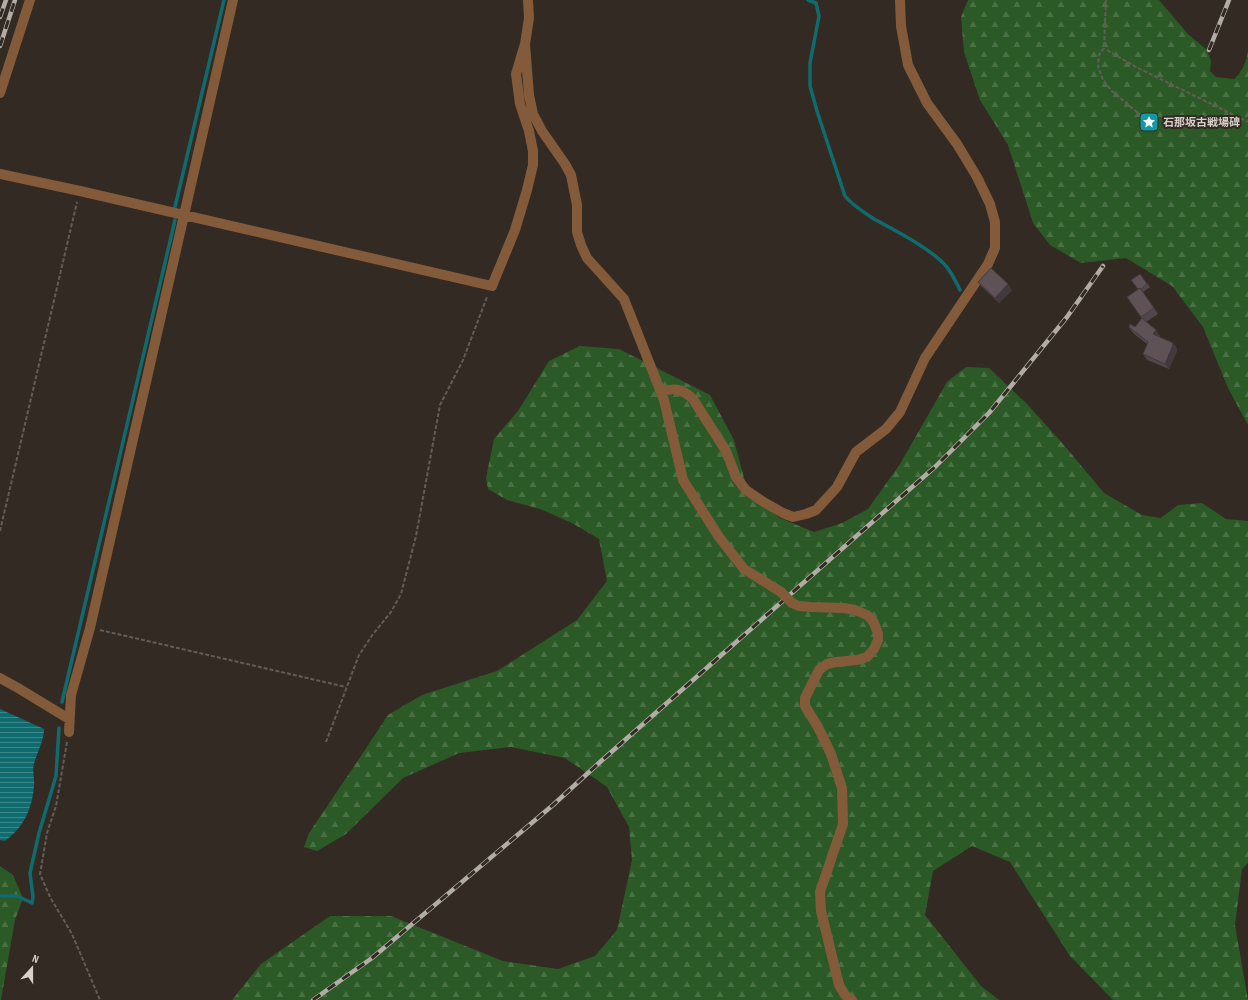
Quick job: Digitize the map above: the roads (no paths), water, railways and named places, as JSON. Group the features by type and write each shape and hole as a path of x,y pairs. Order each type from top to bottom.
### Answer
{"street":[{"path":"0,93 30,0"},
{"path":"69,732 71,695 90,628 233,0"},
{"path":"0,174 492,286 515,230 533,166 533,151 529,131 520,104 516,74 525,44 529,18 528,0"},
{"path":"660,391 677,389 688,394 693,399 726,452 736,477 746,490 783,513 794,516 806,514 816,510 837,487 856,452 886,429 900,412 925,358 988,264 995,248 995,222 990,204 957,144 927,103 908,65 901,26 900,0"},
{"path":"525,44 529,95 533,114 542,131 571,175 577,206 578,232 581,245 587,258 624,299 664,400 684,480 719,537 744,569 780,592 792,603 800,606 855,610 867,615 876,628 878,640 874,649 867,657 857,660 827,664 819,670 805,698 805,706 818,727 831,754 842,788 842,824 820,892 821,911 839,985 845,995 852,1000"},
{"path":"0,678 69,719"}],"water":[{"path":"0,709 44,729 43,738 33,767 34,786 29,810 22,824 12,836 5,841 0,840"}],"waterway":[{"path":"175,207 224,0"},
{"path":"808,0 816,3 819,16 810,63 810,86 845,196 855,206 874,219 912,240 939,259 946,266 960,290"},
{"path":"62,702 175,220"},
{"path":"0,896 17,896 32,903 33,897 30,873 39,833 56,776 59,728"}],"railway":[{"path":"0,17 6,0"},
{"path":"0,46 15,0"},
{"path":"1209,50 1229,0"},
{"path":"313,1000 372,958 553,805 936,466 989,413 1067,317 1103,266"}],"place":[{"name":"石那坂古戦場碑","path":"1149,122"}]}
